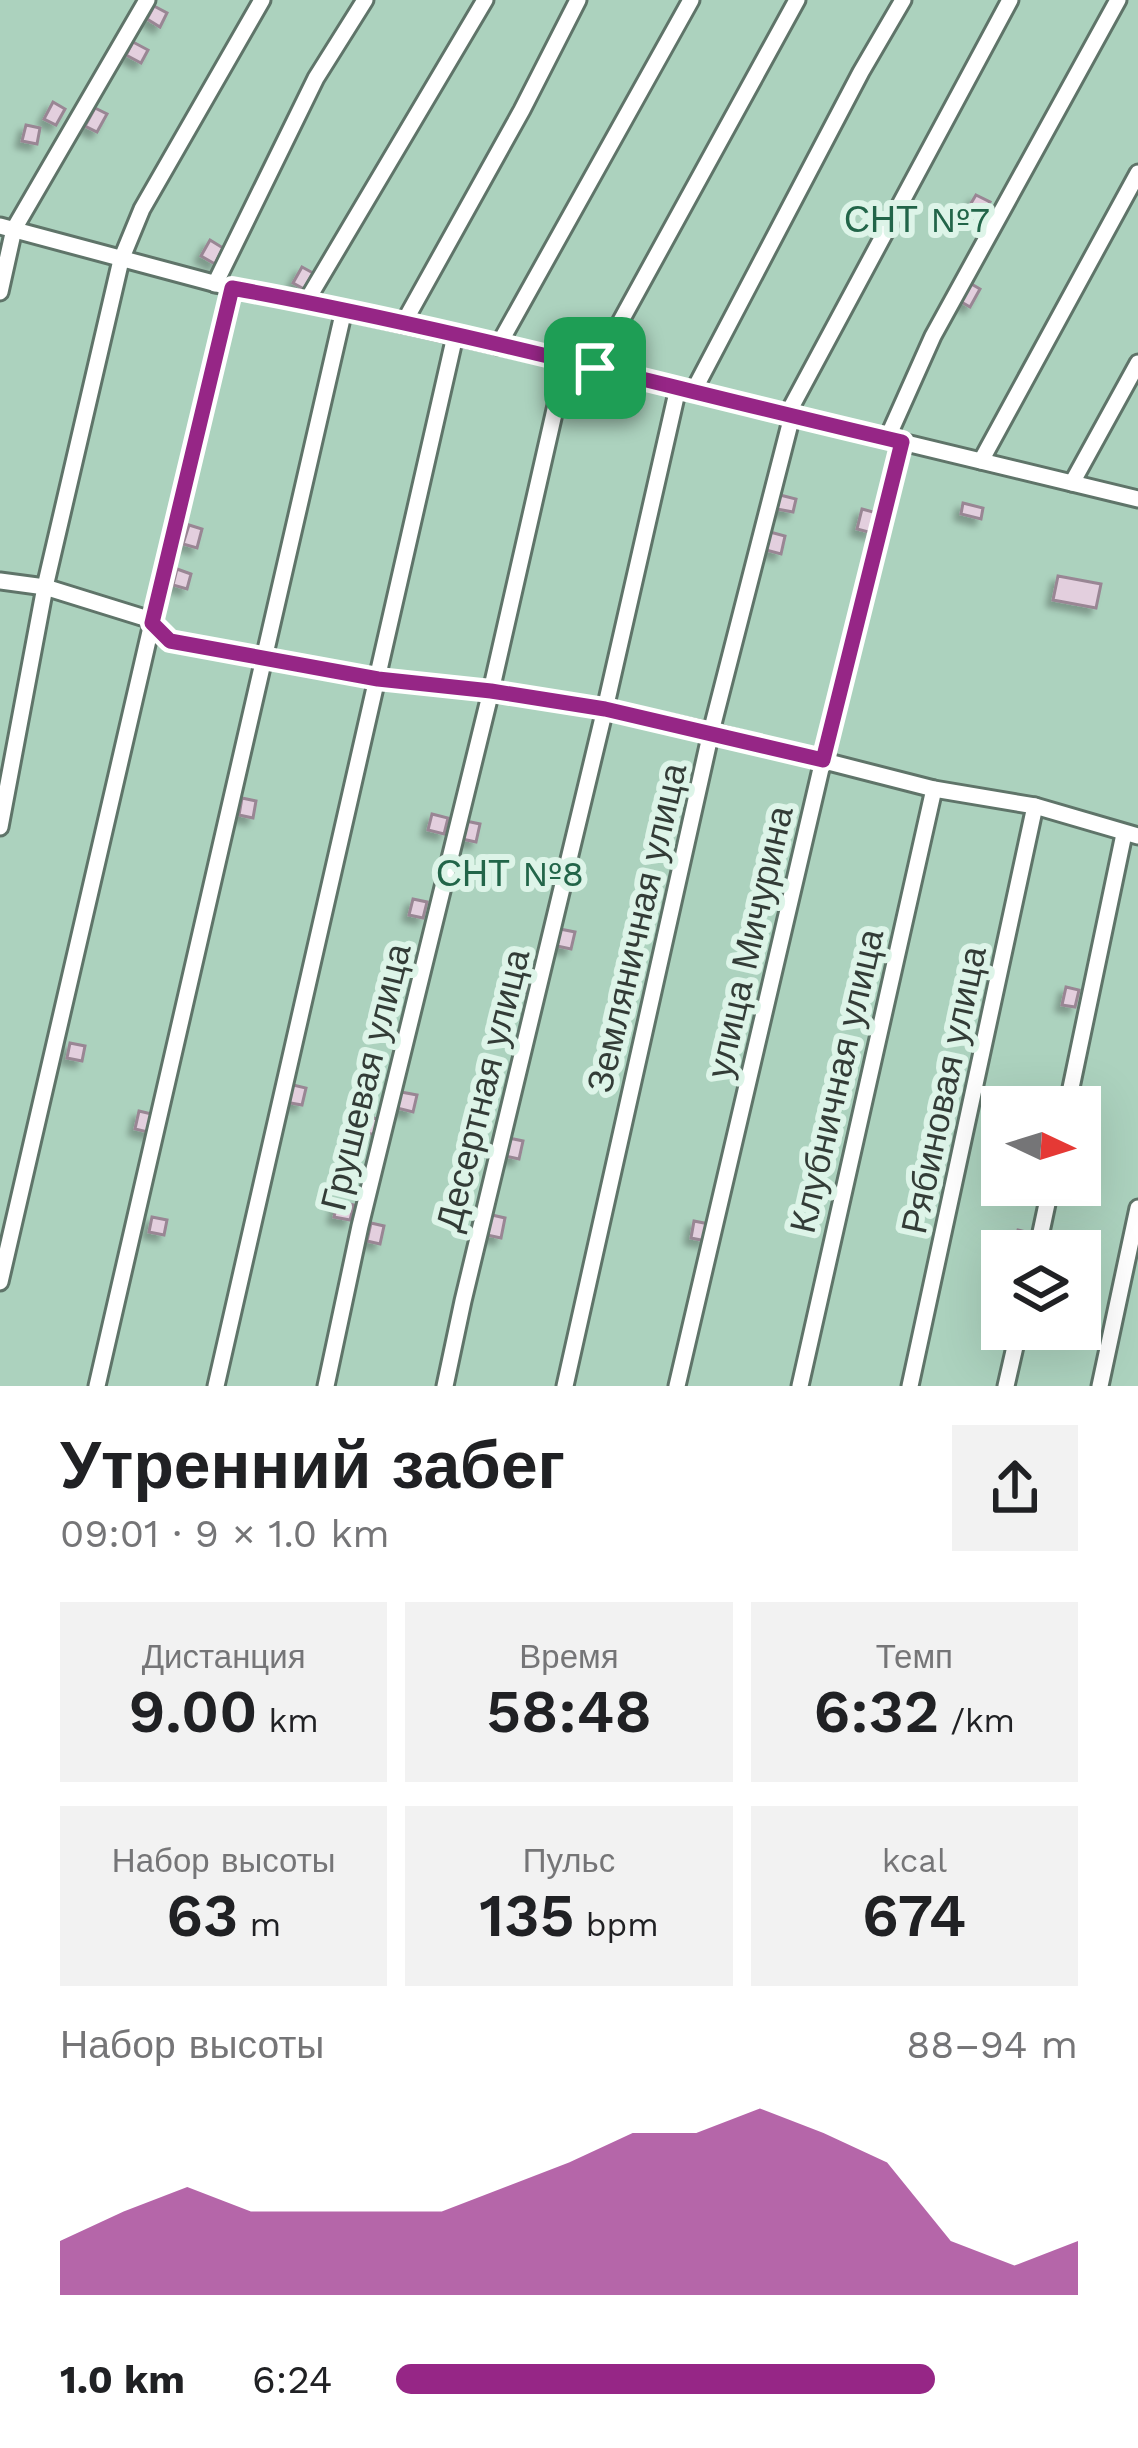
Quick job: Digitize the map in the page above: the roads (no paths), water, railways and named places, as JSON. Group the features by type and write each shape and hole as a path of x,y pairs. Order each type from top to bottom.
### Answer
{"street":[{"path":"0,292 7,228 146,0"},
{"path":"0,826 45,587 121,260 142,209 262,0"},
{"path":"0,1282 152,623 224,286 316,78 364,0"},
{"path":"306,302 485,0"},
{"path":"403,324 578,0"},
{"path":"498,346 691,0"},
{"path":"595,368 797,0"},
{"name":"Десертная улица","path":"445,1386 685,390 903,0"},
{"name":"Земляничная улица","path":"565,1386 711,732 790,415 1010,0"},
{"name":"улица Мичурина","path":"676,1386 895,440 933,336 1118,0"},
{"path":"981,461 1138,172"},
{"path":"7,228 224,286 566,361 1138,499"},
{"path":"97,1386 344,310"},
{"path":"216,1386 455,336"},
{"name":"Грушевая улица","path":"326,1386 566,361"},
{"path":"1072,483 1138,363"},
{"path":"0,581 45,587 152,623 170,641 378,679 605,709 934,789 1035,806 1131,835 1072,1086"},
{"name":"Клубничная улица","path":"800,1386 934,789"},
{"name":"Рябиновая улица","path":"910,1386 1035,806"},
{"path":"1100,1386 1138,1208"},
{"path":"1006,1386 1014,1350"}],"park label":[{"name":"СНТ №7","path":"917,220"},
{"name":"СНТ №8","path":"510,874"}]}
